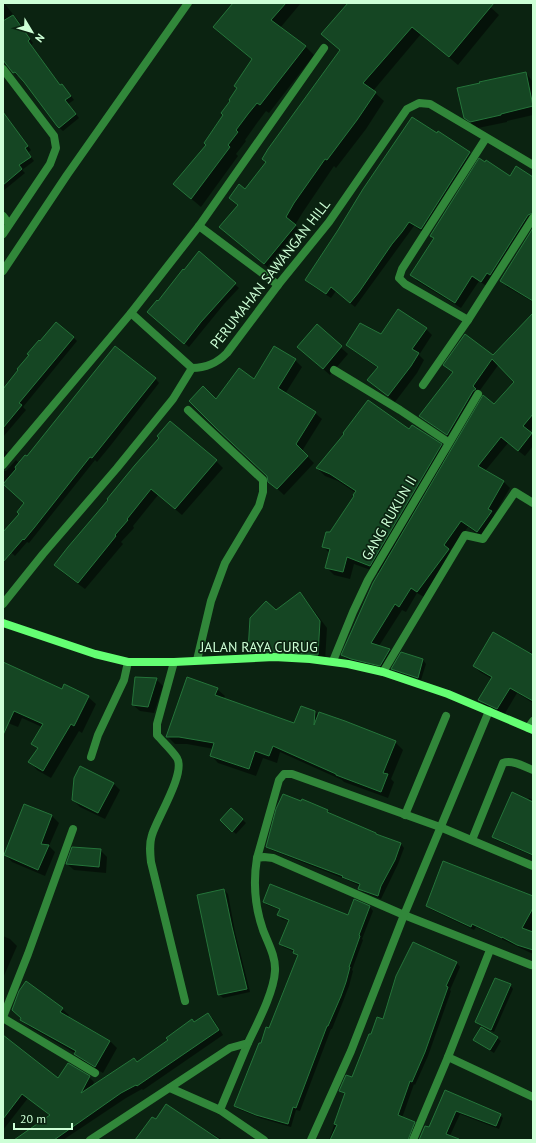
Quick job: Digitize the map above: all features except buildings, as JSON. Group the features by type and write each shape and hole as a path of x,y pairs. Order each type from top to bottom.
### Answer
{"main road":[{"name":"JALAN RAYA CURUG","path":"3,623 95,654 128,662 174,662 274,657 333,661 383,672 448,694 531,726"}],"street":[{"path":"3,272 67,175 188,3"},
{"path":"3,465 131,313 199,226 324,48"},
{"path":"3,69 54,136 56,148 50,164 3,234"},
{"name":"PERUMAHAN SAWANGAN HILL","path":"192,368 202,368 220,361 228,353 278,286 329,222 407,109 419,103 430,104 533,165"},
{"path":"468,320 405,284 398,278 402,269 486,138"},
{"path":"3,216 9,224"},
{"path":"423,385 468,320 533,218"},
{"path":"199,226 278,286"},
{"path":"3,604 173,399 192,368 131,313"},
{"path":"334,370 400,410 448,442"},
{"name":"GANG RUKUN II","path":"333,661 368,580 448,442 478,394"},
{"path":"188,410 263,480 263,492 259,506 225,563 211,601 197,660"},
{"path":"383,672 465,535 483,539 515,492 533,503"},
{"path":"91,757 98,735 124,680 128,662"},
{"path":"174,662 157,724 157,735 178,759 178,770 176,781 152,836 150,848 151,862 185,1001"},
{"path":"311,1140 350,1051 404,915 489,711"},
{"path":"405,815 446,716"},
{"path":"472,840 503,763 513,763 533,770"},
{"path":"220,1110 271,990 275,972 275,960 263,928 255,892 257,858 279,780 284,774 292,774 440,827 533,866"},
{"path":"73,829 28,954 3,1018 96,1073"},
{"path":"257,858 273,858 404,915 531,965"},
{"path":"413,1140 448,1057 490,950"},
{"path":"96,1139 230,1048 248,1042"},
{"path":"448,1057 533,1098"},
{"path":"170,1088 220,1110 264,1140"}]}
